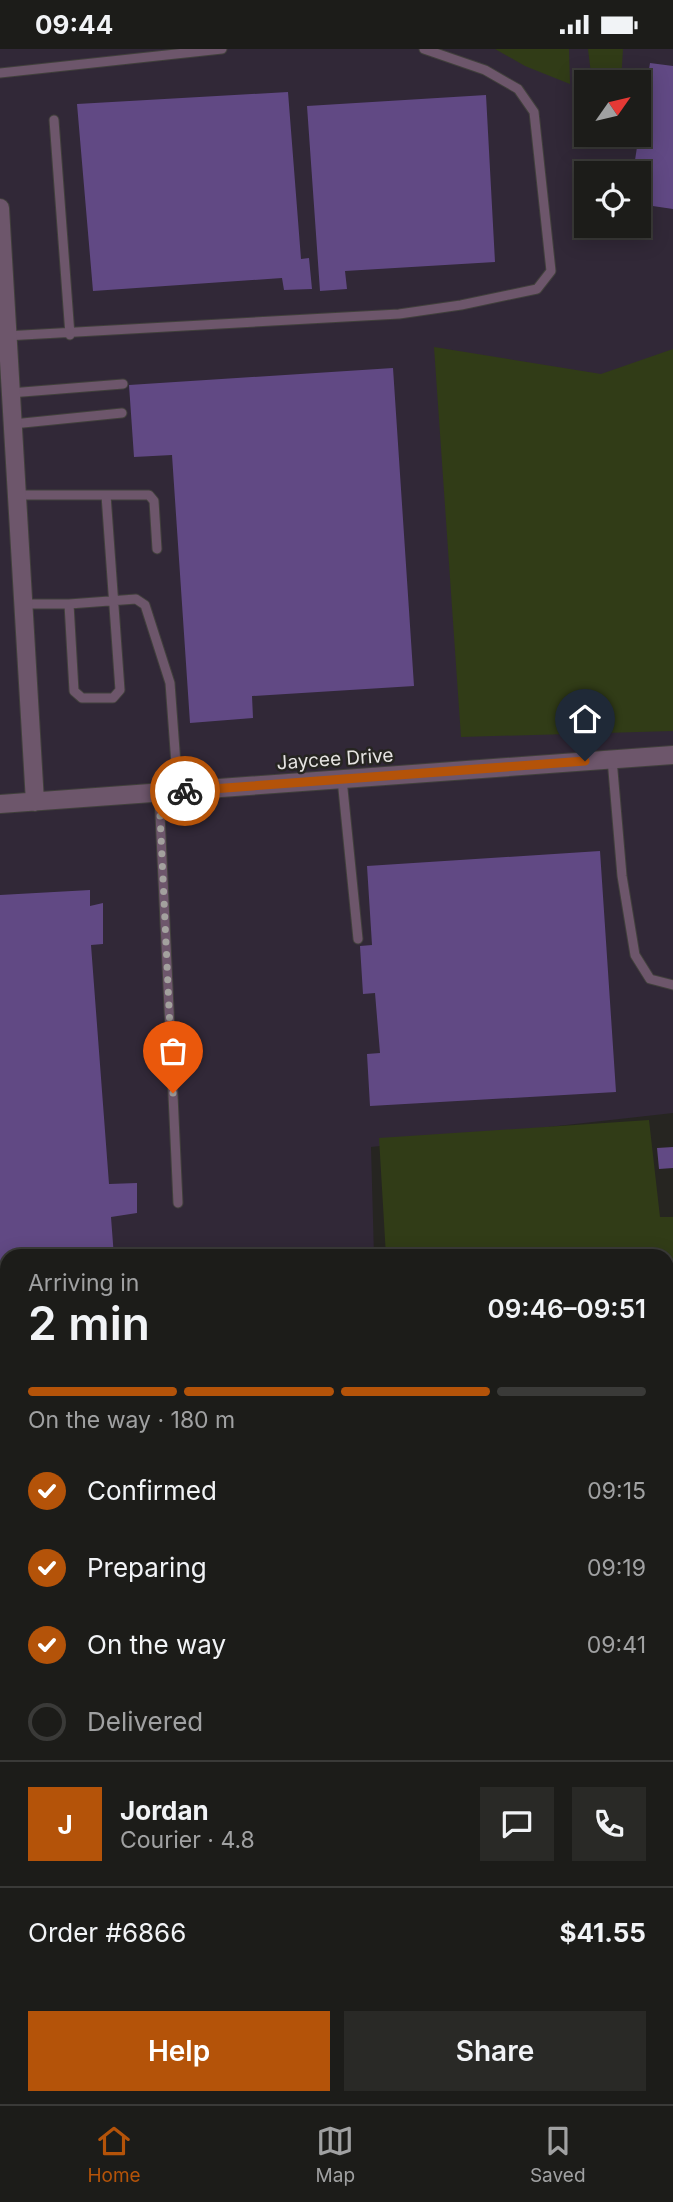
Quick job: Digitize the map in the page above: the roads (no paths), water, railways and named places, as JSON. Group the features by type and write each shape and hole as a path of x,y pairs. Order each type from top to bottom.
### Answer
{"street":[{"path":"0,208 4,336 10,393 8,417 16,495 34,802"},
{"name":"Jaycee Drive","path":"0,804 673,755"}],"lane":[{"path":"0,73 222,49"},
{"path":"4,336 70,335 399,314 461,305 537,289 551,271 534,112 518,89 485,70 424,49"},
{"path":"54,120 70,335"},
{"path":"10,393 122,384"},
{"path":"8,417 122,413"},
{"path":"16,495 149,495 154,501 157,549"},
{"path":"69,604 74,691 82,698 113,698 120,690 106,495"},
{"path":"23,604 136,599 145,605 170,683 178,791"},
{"path":"612,759 622,877 635,955 650,979 673,985"},
{"path":"342,779 358,939"},
{"path":"159,793 178,1203"}]}
